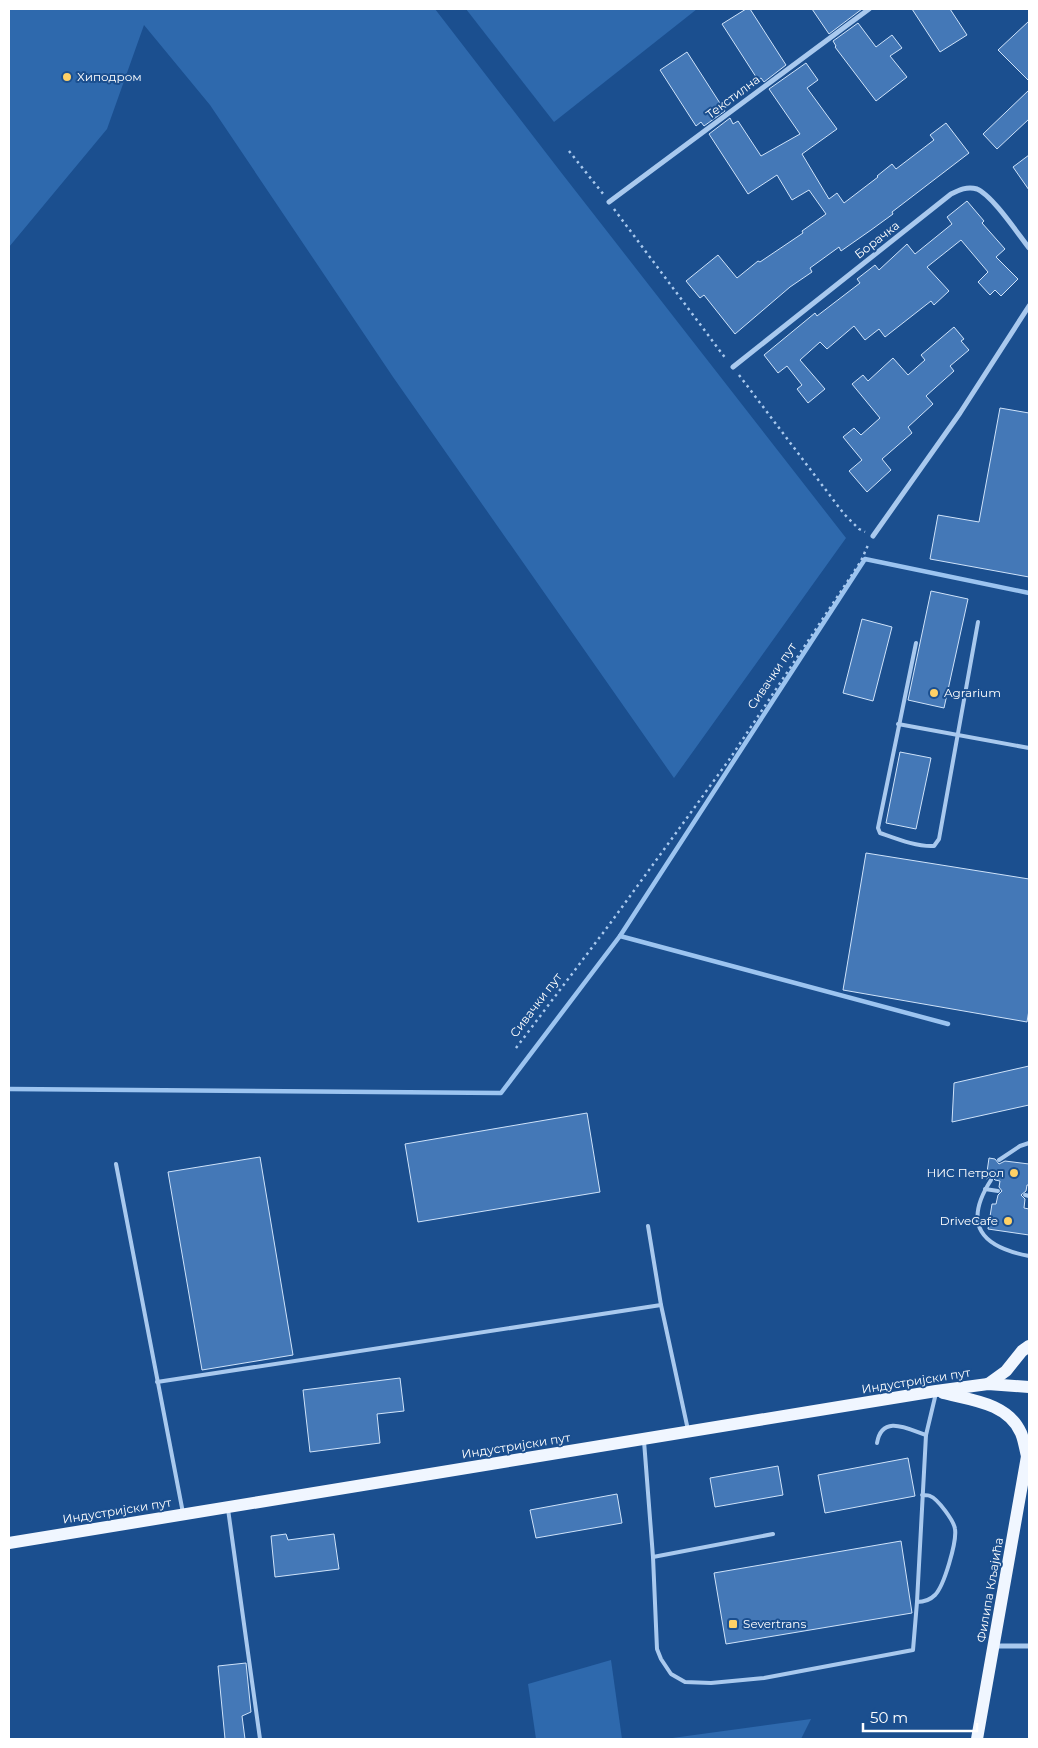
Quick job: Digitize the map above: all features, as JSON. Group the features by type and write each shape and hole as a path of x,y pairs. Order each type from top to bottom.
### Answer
{"main road":[{"path":"988,1384 1006,1371 1029,1346"},
{"name":"Индустријски пут","path":"9,1543 936,1391 988,1384 1029,1387"},
{"path":"936,1391 991,1406 1008,1415 1022,1434 1028,1451"},
{"name":"Филипа Кљајића","path":"977,1739 1028,1451"}],"street":[{"name":"Текстилна","path":"609,202 869,9"},
{"name":"Борачка","path":"732,367 951,194 965,188 977,189 989,197 1029,248"},
{"path":"873,536 960,413 1029,306"},
{"path":"994,1646 1029,1646"}],"lane":[{"path":"916,643 878,828 880,833 926,847 934,846 939,839 978,622"},
{"path":"898,724 1029,748"},
{"path":"999,1160 1020,1146 1029,1143"},
{"path":"116,1164 183,1514"},
{"path":"991,1180 985,1189 978,1209 979,1223 984,1236 997,1247 1029,1256"},
{"path":"985,1189 998,1191"},
{"path":"648,1226 661,1305 688,1431"},
{"path":"157,1382 661,1305"},
{"path":"644,1439 653,1558 656,1648 665,1666 671,1674 685,1682 711,1683 764,1678 914,1650 926,1435 936,1391"},
{"path":"877,1443 878,1434 886,1427 896,1425 926,1435"},
{"path":"917,1602 923,1602 934,1596 941,1585 953,1552 955,1528 940,1504 930,1496 922,1494"},
{"path":"228,1507 260,1739"},
{"path":"653,1558 773,1534"}],"path":[{"path":"569,151 844,514 859,529 873,536"},
{"name":"Сивачки пут","path":"516,1048 609,925 729,760 860,561 873,536"}],"shaded area":[{"path":"9,9 435,9 846,538 674,778 393,377 210,105 144,25 107,129 9,247"},
{"path":"466,9 697,9 554,122"},
{"path":"611,1660 622,1739 536,1739 528,1684"},
{"path":"811,1719 801,1739 665,1739"}],"building":[{"path":"746,9 750,9 786,65 764,82 761,78 758,80 722,24"},
{"path":"812,9 862,9 829,34"},
{"path":"912,9 950,9 967,35 940,52"},
{"path":"1029,21 1029,81 998,50"},
{"path":"858,23 876,47 892,35 902,48 890,56 907,77 876,101 835,47 833,41"},
{"path":"687,52 725,111 704,126 701,122 696,126 660,70"},
{"path":"806,63 818,80 807,88 837,129 802,154 829,199 837,193 844,203 892,164 896,169 934,140 930,135 946,123 969,153 871,230 841,251 839,247 810,268 812,272 790,287 735,334 704,295 700,298 686,281 718,255 737,278 758,261 760,262 803,233 802,231 826,214 809,190 792,200 777,175 748,194 709,134 730,118 733,124 738,121 761,156 800,134 769,89"},
{"path":"1029,90 1029,119 997,149 983,134"},
{"path":"1029,155 1029,190 1013,167"},
{"path":"967,201 984,221 982,223 1005,249 996,257 1018,279 1001,296 995,290 990,295 978,282 988,272 961,240 927,267 949,291 934,305 931,301 885,337 879,329 865,340 854,326 827,349 820,342 800,360 825,389 808,403 797,389 802,385 787,366 778,373 764,355 815,313 817,316 860,283 857,279 875,265 879,270 907,244 915,254 952,224 947,217"},
{"path":"954,327 964,339 961,341 969,350 950,366 954,371 926,396 933,404 908,427 912,433 882,459 891,470 867,492 849,471 862,460 843,437 854,428 861,435 880,418 852,384 863,375 868,381 893,358 908,375 925,360 921,355"},
{"path":"1000,408 1029,413 1029,577 930,559 938,515 979,522"},
{"path":"931,591 968,599 944,708 908,700"},
{"path":"862,619 892,627 873,701 843,693"},
{"path":"900,752 931,758 916,829 886,823"},
{"path":"866,853 1029,879 1029,1010 1027,1022 843,990"},
{"path":"1029,1066 1029,1105 952,1122 954,1083"},
{"path":"587,1113 600,1192 418,1222 405,1144"},
{"path":"260,1157 293,1355 202,1370 168,1172"},
{"path":"989,1158 995,1159 999,1164 1005,1161 1029,1164 1029,1185 1027,1185 1026,1191 1021,1195 1025,1199 1024,1208 1029,1209 1029,1235 988,1229 992,1204 996,1204 998,1195 1002,1191 999,1187 1000,1181 995,1180 991,1176 986,1179"},
{"path":"400,1378 404,1411 377,1414 380,1443 310,1452 303,1390"},
{"path":"908,1458 915,1496 825,1513 818,1475"},
{"path":"778,1466 783,1495 715,1507 710,1478"},
{"path":"617,1494 622,1523 536,1538 530,1510"},
{"path":"286,1534 288,1540 334,1534 339,1569 275,1577 271,1536"},
{"path":"901,1541 912,1613 726,1644 714,1573"},
{"path":"246,1663 251,1712 242,1716 245,1739 225,1739 218,1666"}],"waterway":[{"path":"9,1089 501,1093 620,936 865,559 1029,593"},
{"path":"620,936 948,1024"}],"place":[{"name":"Хиподром","path":"67,77"},
{"name":"Agrarium","path":"934,693"},
{"name":"НИС Петрол","path":"1014,1173"},
{"name":"DriveCafe","path":"1008,1221"},
{"name":"Severtrans","path":"733,1624"}]}
